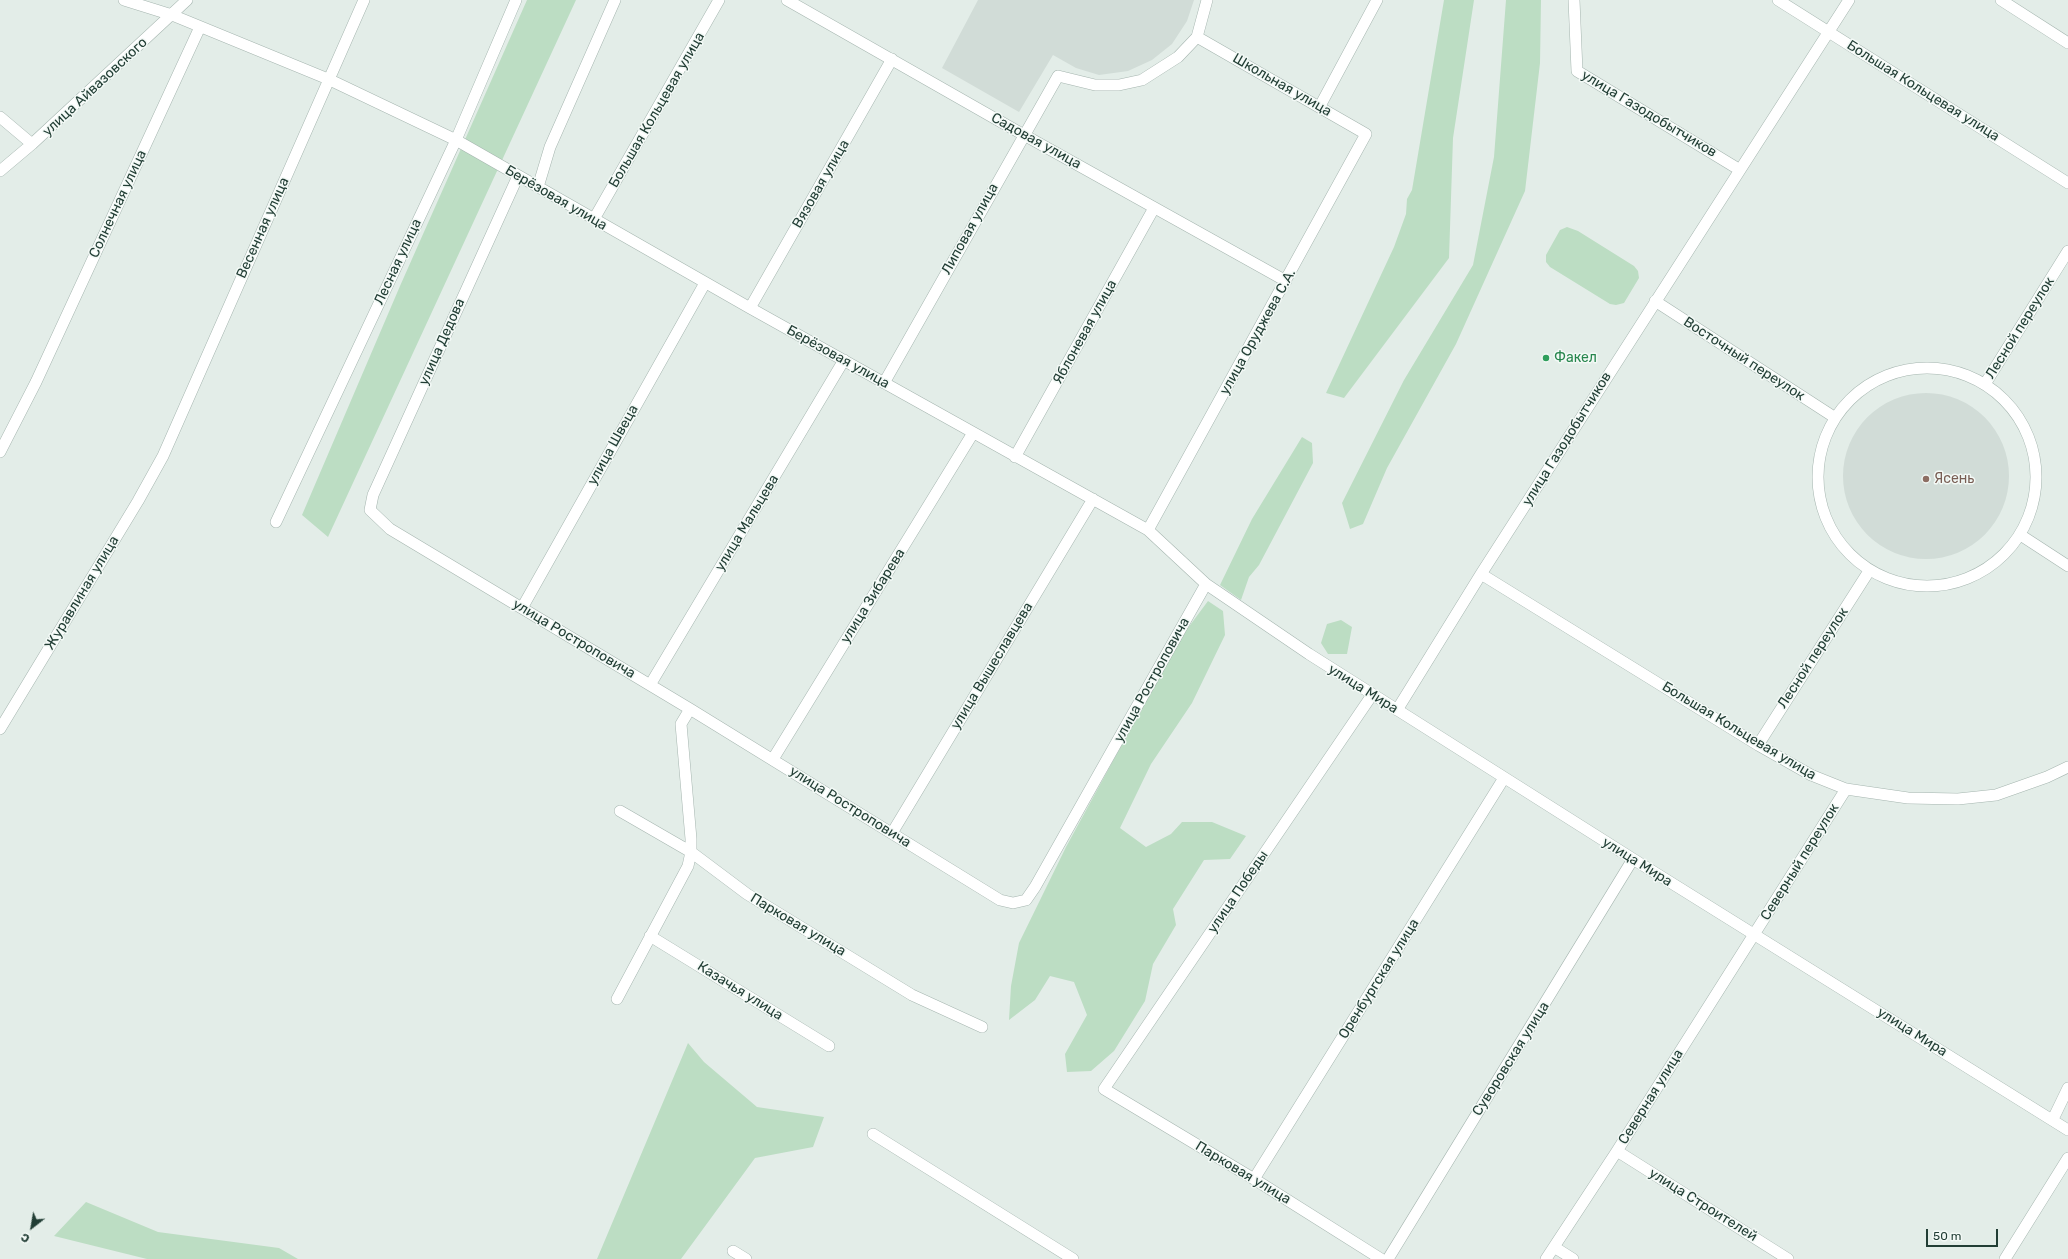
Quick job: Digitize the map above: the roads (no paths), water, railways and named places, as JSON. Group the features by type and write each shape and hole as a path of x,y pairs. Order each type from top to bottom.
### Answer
{"street":[{"name":"Берёзовая улица","path":"124,0 172,15 328,79 456,140 705,283 1148,530 1208,586"},
{"name":"улица Айвазовского","path":"0,171 32,144 187,0"},
{"name":"Весенная улица","path":"163,456 364,0"},
{"name":"Лесная улица","path":"276,522 456,140 516,0"},
{"path":"538,187 550,147 615,0"},
{"name":"Большая Кольцевая улица","path":"594,219 719,0"},
{"name":"Садовая улица","path":"787,0 1024,135 1286,281"},
{"path":"1197,37 1207,0"},
{"path":"1320,106 1376,0"},
{"name":"улица Газодобытчиков","path":"1574,0 1577,72 1740,170"},
{"name":"Большая Кольцевая улица","path":"1778,0 2068,183"},
{"name":"улица Газодобытчиков","path":"1397,710 1481,574 1654,301 1849,0"},
{"path":"2001,0 2068,43"},
{"name":"Солнечная улица","path":"0,452 36,382 200,27"},
{"name":"Липовая улица","path":"884,383 1058,76 1095,85 1119,85 1142,80 1178,57 1197,37"},
{"name":"Школьная улица","path":"1197,37 1320,106 1366,134"},
{"name":"Вязовая улица","path":"750,308 892,59"},
{"path":"0,117 32,144"},
{"name":"улица Оруджева С.А.","path":"1148,530 1366,134"},
{"name":"улица Дедова","path":"370,510 373,495 518,176"},
{"name":"Яблоневая улица","path":"1015,457 1154,208"},
{"name":"Лесной переулок","path":"1985,384 2068,251"},
{"name":"улица Швеца","path":"522,608 705,283"},
{"name":"Восточный переулок","path":"1654,301 1834,417"},
{"name":"улица Мальцева","path":"650,685 844,360"},
{"path":"1933,367 1968,376 1985,384 2012,407 2028,434 2036,465 2034,500 2022,536 2009,551 1990,566 1962,580 1940,585 1921,586 1893,581 1869,571 1855,560 1835,537 1825,514 1820,496 1820,460 1834,417 1855,395 1867,387 1904,370 1933,367"},
{"name":"улица Зибарева","path":"773,760 973,433"},
{"name":"Журавлиная улица","path":"0,729 138,501 163,456"},
{"name":"улица Вышеславцева","path":"892,833 1093,499"},
{"name":"улица Ростроповича","path":"370,510 390,529 690,709 1000,900 1013,903 1026,900 1035,887 1208,586"},
{"path":"2022,536 2068,566"},
{"name":"Лесной переулок","path":"1758,745 1869,571"},
{"name":"Большая Кольцевая улица","path":"1481,574 1758,745 1811,775 1846,789 1908,798 1958,799 1996,795 2047,777 2068,767"},
{"name":"улица Мира","path":"1208,586 1372,695 1633,860 2053,1119 2068,1130"},
{"name":"улица Победы","path":"1104,1089 1372,695"},
{"path":"617,999 688,866 691,852 681,724 690,709"},
{"name":"Оренбургская улица","path":"1254,1179 1504,778"},
{"name":"Северный переулок","path":"1754,934 1846,789"},
{"name":"Парковая улица","path":"620,811 691,852 747,894 912,995 982,1027"},
{"name":"Суворовская улица","path":"1388,1259 1633,860"},
{"name":"Северная улица","path":"1546,1259 1617,1151 1754,934"},
{"name":"Казачья улица","path":"650,936 829,1046"},
{"path":"2053,1119 2068,1088"},
{"name":"Парковая улица","path":"1104,1089 1254,1179 1381,1259"},
{"path":"873,1134 1073,1259"},
{"name":"улица Строителей","path":"1617,1151 1788,1259"},
{"path":"2005,1259 2068,1158"},
{"path":"1554,1247 1572,1259"},
{"path":"733,1251 746,1259"}],"place":[{"name":"Факел","path":"1546,358"},
{"name":"Ясень","path":"1926,479"}]}
